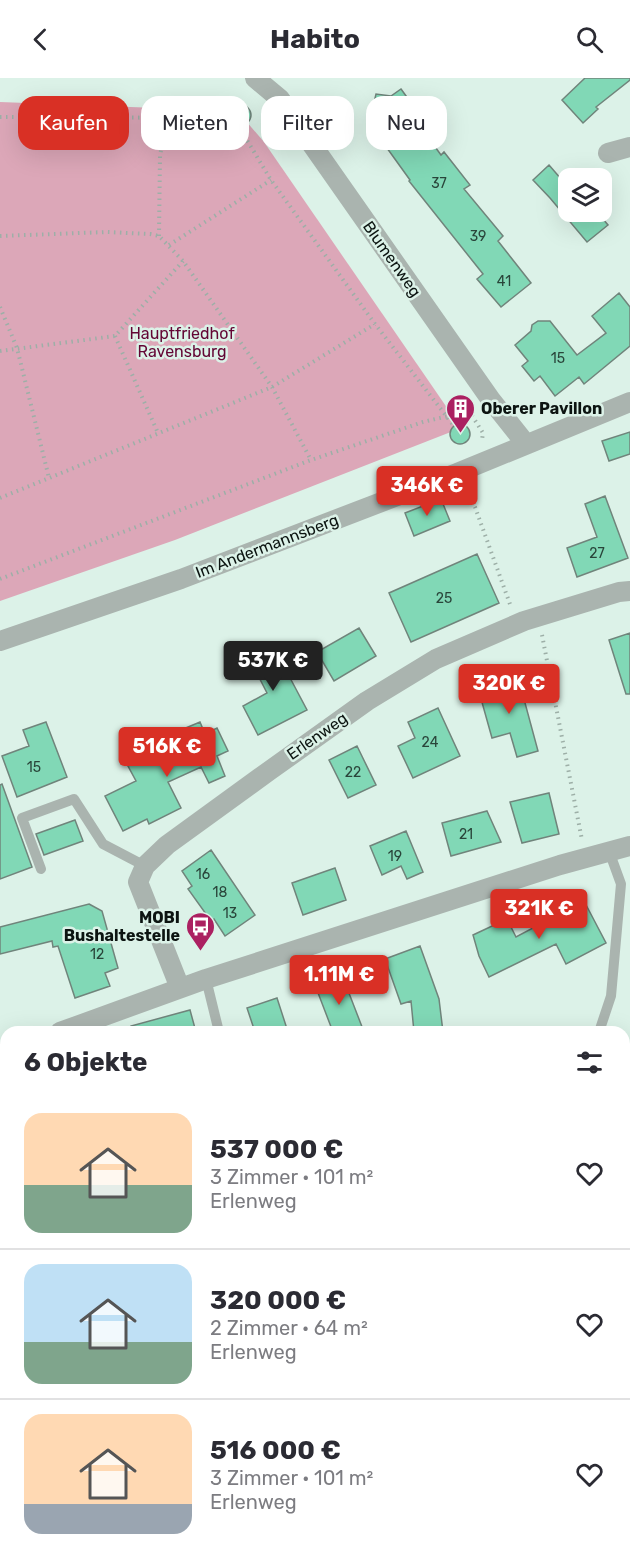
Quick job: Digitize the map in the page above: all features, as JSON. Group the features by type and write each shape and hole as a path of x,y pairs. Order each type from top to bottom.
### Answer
{"street":[{"name":"Blumenweg","path":"255,78 280,99 491,400 526,444"},
{"path":"608,153 630,147"},
{"name":"Im Andermannsberg","path":"0,640 181,579 630,402"},
{"name":"Erlenweg","path":"145,866 213,811 367,701 436,659 517,624 619,592 630,591"},
{"path":"76,1026 206,979 630,846"},
{"path":"145,866 138,882 180,988"}],"lane":[{"path":"41,869 22,818 74,799 103,844 145,866"},
{"path":"601,1026 611,996 621,884 609,851"},
{"path":"206,979 218,1026"}],"path":[{"path":"0,117 141,117"},
{"path":"249,144 271,180 375,324 454,426"},
{"path":"159,236 161,150"},
{"path":"169,244 271,180"},
{"path":"0,236 107,232 159,236 183,261 272,387 311,460"},
{"path":"0,351 115,336 183,261"},
{"path":"0,307 17,348 49,478"},
{"path":"0,498 272,387 375,324"},
{"path":"115,336 158,434"},
{"path":"0,579 311,460 423,422 469,411"},
{"path":"475,507 517,624"},
{"path":"543,645 586,858"}],"green space":[{"name":"Hauptfriedhof Ravensburg","path":"0,102 18,103 18,150 129,150 129,107 141,107 141,150 249,150 249,124 261,138 261,150 270,150 461,428 175,540 0,601"}],"building":[{"path":"585,78 630,78 630,80 596,107 598,109 583,123 562,100"},
{"path":"401,89 406,96 391,96"},
{"path":"388,150 437,150 441,155 444,152 470,185 464,189 503,236 498,241 531,283 501,307 477,279 483,274"},
{"path":"549,165 558,175 558,208 550,198 533,180"},
{"path":"570,222 605,222 608,225 587,242"},
{"path":"619,293 630,307 630,346 584,384 579,377 555,396 540,376 534,381 522,366 528,361 515,345 531,331 532,325 538,321 550,321 577,355 606,333 592,316"},
{"name":"Oberer Pavillon","path":"460,424 467,427 470,434 467,441 460,444 453,441 450,434 453,427"},
{"path":"630,432 630,454 609,461 602,441"},
{"path":"605,496 628,558 577,577 567,548 597,537 585,504"},
{"path":"441,499 450,521 414,536 405,513"},
{"path":"477,554 499,603 411,642 389,593"},
{"path":"359,628 376,656 334,681 317,652"},
{"path":"630,633 630,694 626,694 609,640"},
{"path":"271,642 307,710 258,735 243,706 267,693 247,654"},
{"path":"518,677 538,751 517,757 510,733 492,738 478,688"},
{"path":"438,708 460,756 413,778 398,746 415,738 408,722"},
{"path":"46,722 67,777 17,797 2,756 29,746 23,730"},
{"path":"200,722 205,734 217,728 228,751 217,756 225,776 209,783 201,767 168,782 181,808 149,824 147,819 123,831 105,796 136,781 128,766 145,758 147,761 187,743 181,730"},
{"path":"357,746 376,785 348,798 329,760"},
{"path":"2,784 32,867 0,879 0,785"},
{"path":"549,793 559,834 522,843 510,802"},
{"path":"487,811 501,842 451,856 442,823"},
{"path":"75,820 83,841 44,855 36,834"},
{"path":"406,831 423,872 407,879 401,866 382,875 370,846"},
{"path":"211,850 255,915 225,936 214,919 211,921 188,889 192,886 182,871"},
{"path":"335,868 346,900 303,915 292,883"},
{"path":"584,901 606,943 566,964 556,944 489,977 479,956 473,935 507,919 516,937"},
{"path":"89,904 102,911 118,968 105,973 110,986 75,998 58,946 53,947 52,941 0,954 0,927"},
{"path":"420,946 439,999 442,1026 413,1026 411,1001 401,1004 385,959"},
{"path":"342,975 362,1026 331,1026 315,985"},
{"path":"277,998 286,1026 253,1026 247,1008"},
{"path":"190,1010 194,1026 131,1026"}],"place":[{"name":"Oberer Pavillon","path":"460,434"},
{"name":"MOBI Bushaltestelle","path":"201,952"}]}
